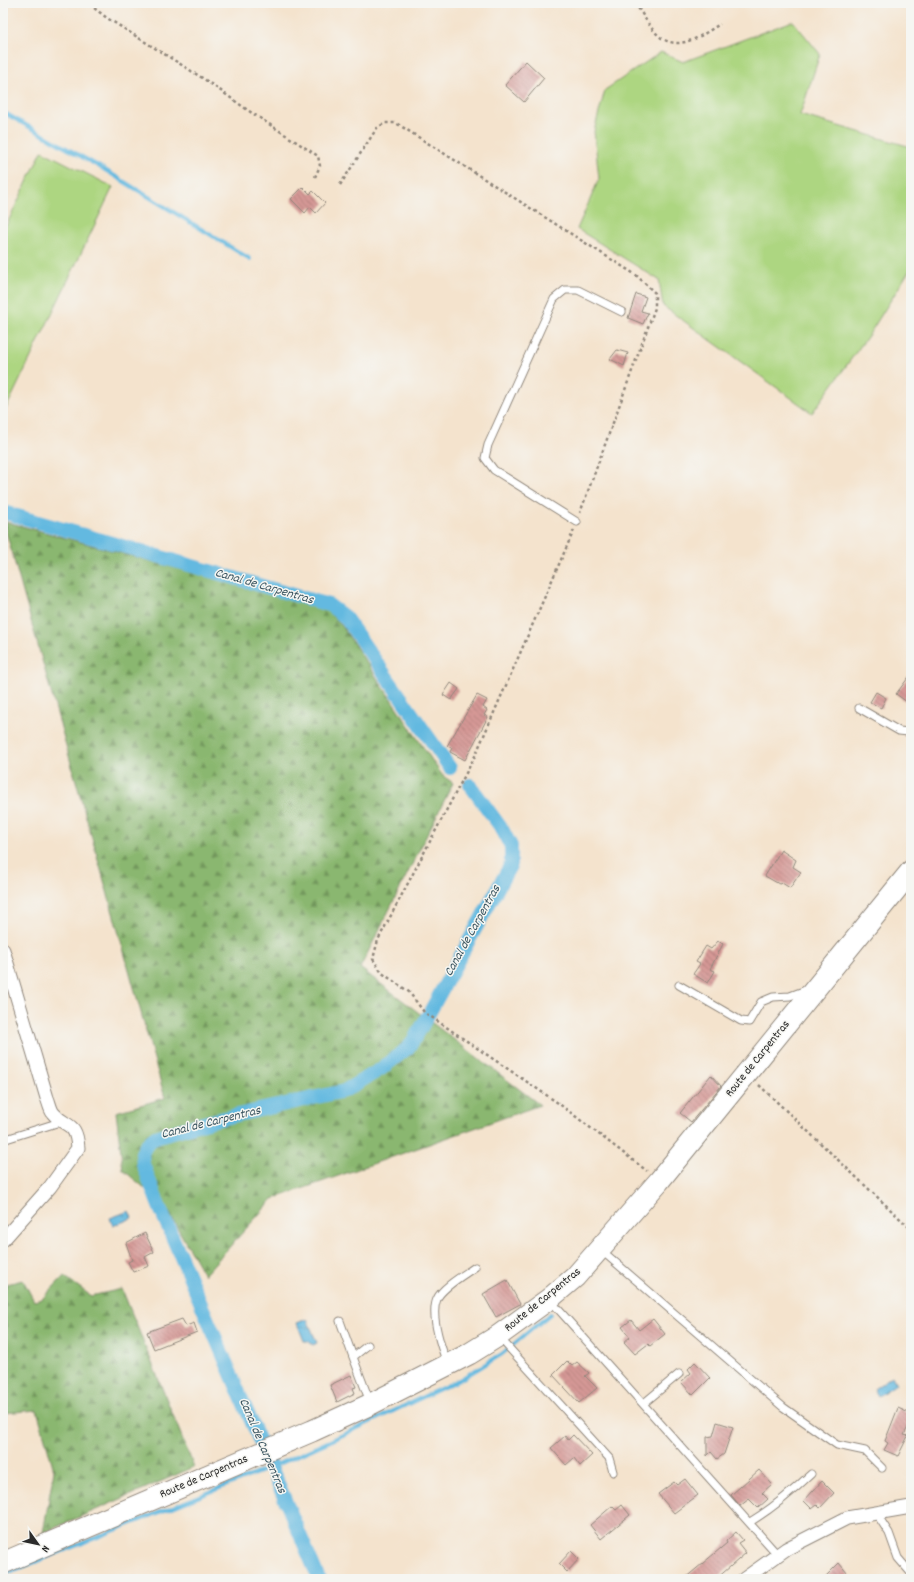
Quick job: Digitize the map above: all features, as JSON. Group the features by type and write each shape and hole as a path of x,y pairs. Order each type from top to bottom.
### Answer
{"main road":[{"name":"Route de Carpentras","path":"3,1563 256,1455 370,1404 448,1365 498,1336 549,1299 575,1277 601,1250 659,1181 911,871"}],"street":[{"path":"3,950 47,1098 53,1113 72,1127 77,1139 78,1148 50,1187 3,1240"},
{"path":"744,1579 778,1554 816,1532 847,1518 911,1507"}],"lane":[{"path":"577,522 494,470 485,458 488,445 554,299 565,290 578,290 622,312"},
{"path":"859,708 899,731 908,732 911,729"},
{"path":"679,985 741,1021 749,1022 761,1002 774,997 790,996 817,986"},
{"path":"3,1140 63,1121"},
{"path":"601,1250 783,1407 837,1445 865,1451 882,1468"},
{"path":"448,1365 437,1329 435,1310 437,1298 446,1289 475,1267"},
{"path":"549,1299 778,1554"},
{"path":"340,1321 370,1404"},
{"path":"498,1336 609,1458 613,1472"},
{"path":"352,1357 368,1345"},
{"path":"643,1404 679,1374"},
{"path":"750,1522 767,1512 785,1498 811,1474"},
{"path":"876,1513 889,1533 898,1558 911,1573"}],"path":[{"path":"91,3 94,8 107,18 204,79 249,111 318,156 320,166 315,177"},
{"path":"635,3 659,36 676,44 692,41 720,24"},
{"path":"340,185 377,128 385,123 396,123 636,275 655,293 655,308 577,522 475,756 378,940 373,959 382,973 409,992 424,1012 558,1103 659,1181"},
{"path":"746,1073 911,1229"}],"green space":[{"path":"793,21 820,54 800,115 911,147 911,268 870,333 812,413 663,306 659,280 577,229 599,179 594,131 605,90 661,52 683,62"},
{"path":"42,151 113,187 3,415 3,232"},
{"path":"3,521 324,608 340,623 442,775 453,783 360,968 540,1105 273,1199 204,1275 164,1204 123,1170 116,1112 165,1098"},
{"path":"64,1276 91,1296 122,1289 194,1467 43,1533 54,1470 37,1410 3,1413 3,1285 23,1280 34,1301 42,1299"}],"water":[{"path":"129,1211 132,1218 113,1226 110,1218"},
{"path":"307,1319 317,1343 313,1345 308,1341 304,1341 297,1323"},
{"path":"892,1376 896,1384 878,1396 874,1389"}],"building":[{"path":"526,61 544,78 524,102 505,85"},
{"path":"303,187 310,194 313,191 325,203 316,213 310,207 305,213 291,199"},
{"path":"636,294 646,297 641,311 648,313 643,324 628,318"},
{"path":"617,350 628,353 624,366 610,359"},
{"path":"911,674 911,705 896,694"},
{"path":"451,683 459,689 451,700 443,695"},
{"path":"876,692 886,698 881,708 870,702"},
{"path":"477,695 487,700 483,707 487,710 484,715 488,717 465,760 450,752 452,748 447,746"},
{"path":"781,850 796,860 793,867 801,872 790,888 765,876"},
{"path":"718,941 723,944 710,969 715,971 708,983 693,974 700,964 696,962 706,946 711,949"},
{"path":"711,1075 721,1086 691,1122 680,1113"},
{"path":"145,1233 154,1252 145,1257 149,1266 133,1272 128,1262 132,1260 126,1243"},
{"path":"507,1280 520,1304 496,1317 483,1294"},
{"path":"182,1319 186,1326 194,1323 197,1332 154,1349 147,1332"},
{"path":"653,1319 665,1334 650,1346 648,1344 635,1354 624,1342 630,1337 622,1327 631,1320 639,1330"},
{"path":"567,1361 572,1366 577,1362 589,1373 585,1376 597,1388 579,1403 553,1375"},
{"path":"695,1362 710,1378 693,1395 681,1382 691,1373 688,1369"},
{"path":"351,1375 356,1387 353,1388 355,1393 337,1402 330,1385"},
{"path":"898,1408 911,1414 911,1421 904,1435 908,1436 898,1456 884,1450 888,1443 885,1441"},
{"path":"717,1422 733,1427 724,1454 717,1459 711,1452 707,1456 707,1437 713,1436"},
{"path":"573,1435 592,1455 580,1466 574,1458 566,1465 551,1448 565,1436 568,1440"},
{"path":"759,1470 772,1484 762,1493 768,1499 758,1508 749,1499 740,1506 731,1495"},
{"path":"685,1479 698,1495 674,1513 658,1494 674,1482 677,1485"},
{"path":"822,1481 834,1493 820,1508 817,1505 812,1509 804,1501"},
{"path":"622,1505 630,1515 601,1539 590,1525 612,1506 616,1510"},
{"path":"736,1532 743,1540 738,1543 746,1553 716,1579 684,1579 727,1543 726,1541"},
{"path":"571,1551 579,1559 567,1572 559,1564"},
{"path":"839,1563 852,1579 823,1579"}],"waterway":[{"path":"3,112 105,170 250,259"},
{"name":"Canal de Carpentras","path":"3,512 329,605 345,617 450,768"},
{"name":"Canal de Carpentras","path":"319,1579 159,1206 143,1164 142,1153 147,1144 155,1137 211,1121 344,1091 381,1069 409,1047 421,1028 511,864 511,846 502,829 470,785"},
{"path":"3,1575 260,1472 330,1441 461,1379 502,1354 550,1314"}]}
